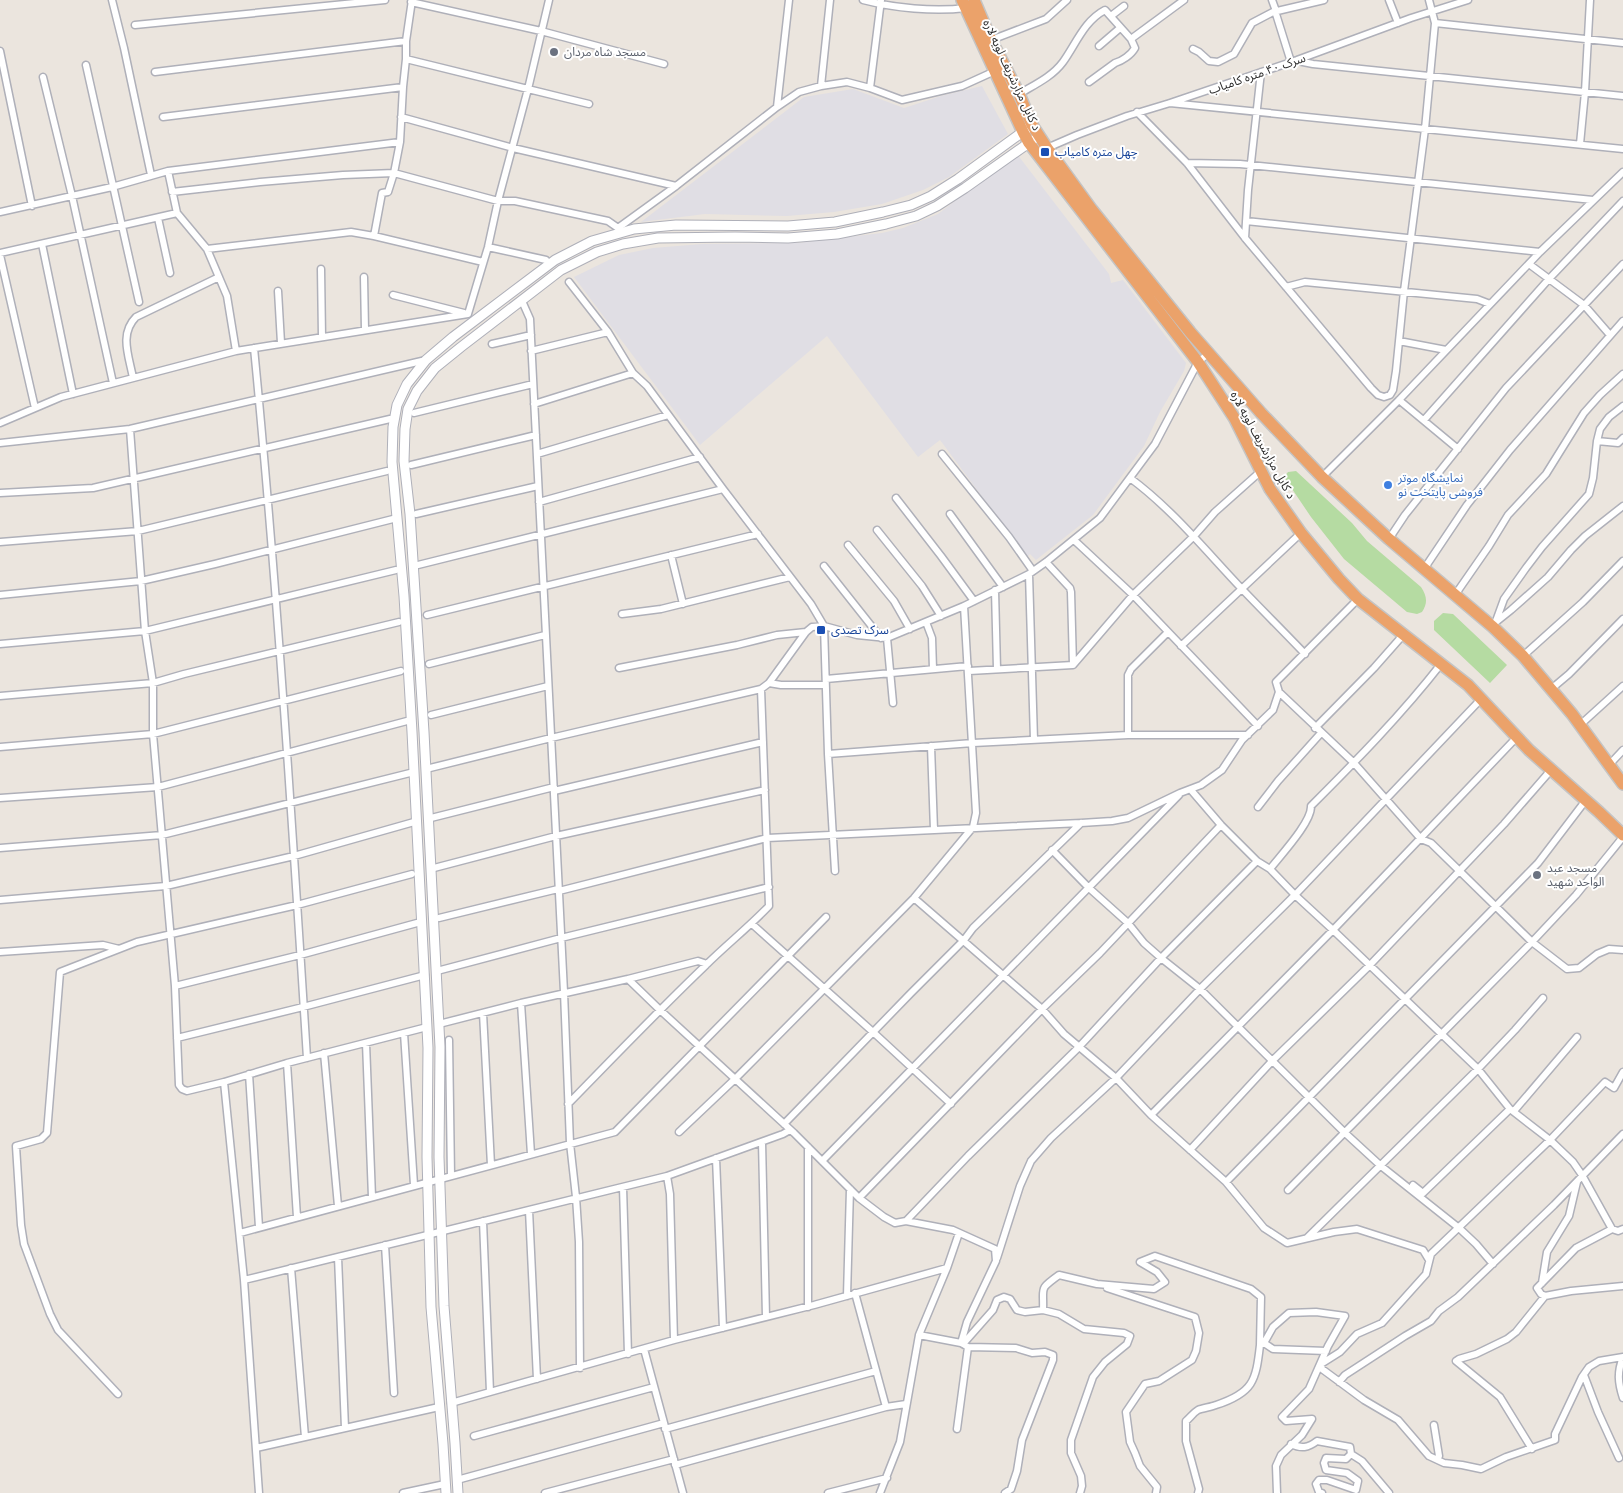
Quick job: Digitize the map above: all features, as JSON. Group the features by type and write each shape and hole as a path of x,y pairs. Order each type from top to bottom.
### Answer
{"highway":[{"name":"د کابل مزارشریف لویه لاره","path":"967,3 991,40 1019,94 1032,125 1134,264 1208,354 1322,477 1424,569 1494,624 1580,724 1623,784"},
{"name":"د کابل مزارشریف لویه لاره","path":"967,3 995,71 1029,143 1198,362 1235,419 1270,489 1301,533 1358,599 1468,685 1550,770 1586,800 1623,836"}],"main road":[{"path":"446,1488 432,1307 429,1234 425,975 404,596 392,462 393,427 397,405 407,384 426,360 555,260 592,241 619,230 735,224 788,226 835,222 883,212 931,196 958,179 1032,125"},
{"path":"458,1493 444,1306 437,971 416,595 404,461 408,408 417,391 435,368 561,270 597,252 636,241 678,238 788,238 837,234 916,216 937,206 965,188 1039,135"},
{"path":"404,596 416,595"}],"street":[{"path":"112,0 151,175"},
{"path":"135,25 385,0"},
{"path":"468,314 488,247 498,201 528,90 548,0"},
{"path":"777,107 787,0"},
{"path":"821,86 830,0"},
{"path":"863,0 947,10 967,3"},
{"path":"1056,0 1058,9"},
{"path":"991,40 1046,20 1067,0"},
{"path":"1130,39 1184,0"},
{"path":"1272,0 1294,61 1623,96"},
{"path":"1193,49 1210,61 1218,62 1234,54 1252,23 1276,11 1324,0"},
{"path":"1389,0 1398,23"},
{"path":"1138,112 1186,163 1245,238 1371,388 1378,395 1384,397 1390,395 1399,341 1425,129 1435,23 1429,0"},
{"name":"سرک ۴۰ متره کامیاب","path":"1048,148 1138,112 1262,72 1468,0"},
{"path":"1580,144 1590,0"},
{"path":"374,236 382,193 388,192 400,142 406,41 412,1 664,64"},
{"path":"870,88 881,2"},
{"path":"1110,16 1124,6"},
{"path":"1019,94 1049,76 1063,62 1088,24 1102,11 1107,11 1135,48 1133,52 1119,62 1115,62 1089,82"},
{"path":"1435,23 1623,43"},
{"path":"1099,46 1120,28"},
{"path":"155,72 406,41"},
{"path":"0,51 32,206"},
{"path":"406,59 589,104"},
{"path":"86,65 139,302"},
{"path":"172,192 260,182 394,173 498,201 515,201 608,221 619,230 799,92 847,82 902,100 962,86 995,71"},
{"path":"1245,238 1262,72"},
{"path":"43,77 72,196 112,383"},
{"path":"163,117 403,87"},
{"path":"1170,103 1623,149"},
{"path":"401,117 513,148 676,186"},
{"path":"0,212 112,187 168,171 400,142"},
{"path":"1186,163 1251,166 1593,200"},
{"path":"168,171 177,213 207,249 227,296 236,351"},
{"path":"1322,477 1399,400 1540,252 1623,172"},
{"path":"1424,420 1548,280 1623,201"},
{"path":"34,408 0,254 177,213"},
{"path":"158,218 170,272"},
{"path":"1246,221 1540,252"},
{"path":"207,249 351,232 483,262"},
{"path":"42,244 73,394"},
{"path":"488,247 546,260"},
{"path":"1529,264 1584,305 1610,335"},
{"path":"1389,539 1405,515 1506,388 1623,264"},
{"path":"320,269 322,337"},
{"path":"133,378 126,343 126,332 129,324 136,317 219,277"},
{"path":"364,278 365,330"},
{"path":"568,282 608,332 634,374 647,386 811,604 824,626 828,754 835,871"},
{"path":"1286,287 1305,282 1477,299 1490,304"},
{"path":"278,291 280,344"},
{"path":"393,295 479,318"},
{"path":"522,301 530,319 532,351 570,1143 579,1242 580,1368"},
{"path":"0,423 61,397 236,351 468,314"},
{"path":"1424,569 1472,498 1510,450 1623,321"},
{"path":"532,351 608,332"},
{"path":"492,344 531,335"},
{"path":"1399,341 1446,350"},
{"path":"254,348 284,700 306,1058"},
{"path":"426,769 761,689 770,683 806,632 812,627 824,626 857,635 884,638 964,606 1031,572 1100,518 1155,444 1198,362 1208,354"},
{"path":"0,443 130,429 426,360"},
{"path":"534,404 634,374"},
{"path":"1455,595 1508,515 1546,474 1584,413 1623,374"},
{"path":"414,414 533,384"},
{"path":"1384,397 1390,409"},
{"path":"1399,400 1458,449"},
{"path":"1494,624 1504,599 1542,546 1589,494 1600,429 1609,417 1623,406"},
{"path":"537,454 668,415"},
{"path":"0,493 94,488 390,420"},
{"path":"130,429 145,631 153,683 153,734 175,986 179,1084 182,1089 188,1090 224,1082 324,1053 427,1027"},
{"path":"411,465 536,434"},
{"path":"1597,441 1618,444 1623,438"},
{"path":"942,454 1009,537 1031,572 1034,740"},
{"path":"539,502 700,457"},
{"path":"0,542 138,531 387,471"},
{"path":"770,683 781,685 826,682 890,672 933,669 997,669 1072,665 1133,595 1194,536 1215,512 1261,471"},
{"path":"1130,478 1171,512 1305,654"},
{"path":"416,514 538,486"},
{"path":"418,565 723,489"},
{"path":"896,498 942,556 974,601"},
{"path":"1494,624 1548,577 1585,536 1623,506"},
{"path":"950,514 1003,586"},
{"path":"0,595 141,581 393,519"},
{"path":"877,530 922,586 941,616"},
{"path":"1181,646 1301,533"},
{"path":"427,615 758,534"},
{"path":"1074,540 1133,595 1258,726"},
{"path":"848,545 894,601 910,629"},
{"path":"671,555 683,604"},
{"path":"1523,656 1584,602 1623,561"},
{"path":"1046,562 1070,588 1072,665"},
{"path":"824,566 884,638 890,672 892,703"},
{"path":"0,644 145,631 396,570"},
{"path":"622,614 661,609 790,577"},
{"path":"995,590 997,669"},
{"path":"439,918 767,838 973,827 1080,824 1128,818 1201,785 1222,770 1242,740 1274,710 1278,692 1276,682 1358,599"},
{"path":"679,1132 735,1080 914,898 973,827 976,813 964,606"},
{"path":"1550,690 1569,674 1623,619"},
{"path":"0,696 153,683 399,622"},
{"path":"926,622 932,638 933,669"},
{"path":"619,668 737,645 776,634 806,632"},
{"path":"1128,735 1128,675 1131,669 1168,632"},
{"path":"429,664 546,634"},
{"path":"1258,807 1318,730 1404,634"},
{"path":"1270,869 1296,836 1311,812 1310,806 1354,764 1441,664"},
{"path":"0,746 153,734 401,670"},
{"path":"430,715 548,686"},
{"path":"1580,724 1623,686"},
{"path":"568,1104 660,1010 769,906 761,689"},
{"path":"1278,692 1354,764 1387,799 1420,839 1431,843 1458,872 1532,942 1567,969 1579,968 1597,954 1608,949 1623,950"},
{"path":"956,1429 967,1322 996,1261 1020,1186 1031,1161 1051,1138 1116,1078 1200,989 1295,895 1482,698"},
{"path":"0,798 158,787 407,721"},
{"path":"828,754 973,743 1128,735 1248,735"},
{"path":"1151,1115 1333,930 1517,737"},
{"path":"431,818 763,742"},
{"path":"931,746 934,830"},
{"path":"1609,765 1623,750"},
{"path":"1190,1150 1273,1060 1369,966 1504,824 1550,770"},
{"path":"0,848 162,835 414,772"},
{"path":"434,868 556,836 765,790"},
{"path":"1191,790 1221,825 1257,860 1270,869 1478,1069 1512,1110 1574,1162 1612,1229 1618,1231 1623,1229"},
{"path":"822,1161 1180,793"},
{"path":"1226,1182 1538,863 1586,800"},
{"path":"0,900 166,886 294,856 414,822"},
{"path":"784,1124 964,940 973,928 1080,824"},
{"path":"859,1198 1128,923 1221,825"},
{"path":"1288,1190 1532,942 1576,895 1623,836"},
{"path":"1052,850 1088,888 1128,923 1161,958 1200,989 1344,1132 1381,1166 1459,1228 1493,1264"},
{"path":"906,1221 968,1156 1079,1047 1161,958 1257,860"},
{"path":"118,1394 58,1330 50,1314 24,1244 21,1226 16,1146 41,1139 47,1133 60,972 137,942 170,936 297,905 412,874"},
{"path":"437,971 561,938 769,887"},
{"path":"914,898 1042,1009 1064,1034 1116,1078 1151,1115 1226,1182 1264,1228 1276,1237 1287,1243 1334,1232 1357,1229 1423,1250 1429,1260"},
{"path":"240,1232 615,1132 826,918"},
{"path":"175,986 417,924"},
{"path":"752,924 951,1104"},
{"path":"0,952 103,944 119,949"},
{"path":"439,1024 521,1002 628,979 698,961 707,964"},
{"path":"177,1038 425,975"},
{"path":"628,979 784,1124 859,1198 895,1223 906,1221 959,1233 995,1249 996,1261"},
{"path":"1306,1239 1478,1069 1543,998"},
{"path":"521,1002 531,1154"},
{"path":"482,1012 491,1165"},
{"path":"404,1033 414,1186"},
{"path":"1402,1182 1408,1182 1423,1192 1512,1110 1577,1037"},
{"path":"450,1040 451,1176"},
{"path":"366,1043 372,1197"},
{"path":"324,1053 338,1206"},
{"path":"288,1063 297,1217"},
{"path":"1321,1364 1340,1352 1357,1334 1382,1322 1426,1274 1431,1254 1550,1140 1605,1082 1614,1088 1623,1072"},
{"path":"249,1074 259,1227"},
{"path":"224,1082 240,1232 259,1493"},
{"path":"244,1280 667,1176 790,1130"},
{"path":"1542,1283 1547,1252 1569,1216 1578,1181 1582,1174 1623,1134"},
{"path":"762,1142 766,1317"},
{"path":"808,1147 808,1307"},
{"path":"716,1158 723,1328"},
{"path":"667,1176 670,1194 674,1340"},
{"path":"1339,1382 1405,1336 1431,1321 1439,1311 1458,1297 1578,1181"},
{"path":"623,1186 628,1354"},
{"path":"847,1296 850,1189"},
{"path":"528,1210 537,1380"},
{"path":"483,1221 490,1392"},
{"path":"1545,1296 1537,1288 1576,1248 1612,1229"},
{"path":"880,1493 900,1442 919,1335 947,1268 959,1233"},
{"path":"385,1245 394,1393"},
{"path":"1097,1284 1154,1289 1165,1282 1157,1272 1140,1262 1155,1256 1251,1290 1261,1297 1262,1344 1258,1366 1252,1382 1245,1392 1229,1401 1198,1410 1186,1421 1186,1441 1199,1489 1198,1493"},
{"path":"338,1257 345,1428"},
{"path":"291,1268 305,1437"},
{"path":"451,1403 674,1340 808,1307 947,1268"},
{"path":"1043,1310 1042,1290 1059,1275 1097,1284 1195,1317 1200,1333 1192,1360 1159,1381 1146,1384 1126,1412 1130,1442 1140,1466 1157,1487 1156,1493"},
{"path":"1532,1449 1500,1397 1456,1361 1506,1339 1516,1332 1545,1296 1571,1291 1623,1286"},
{"path":"855,1293 886,1407"},
{"path":"964,1345 993,1310 997,1300 1004,1297 1010,1299 1017,1310 1025,1312 1043,1310 1059,1314 1084,1329 1124,1333 1130,1336 1127,1344 1105,1362 1093,1377 1071,1440 1071,1452 1081,1476 1082,1486 1080,1493"},
{"path":"1262,1344 1273,1327 1289,1313 1316,1312 1345,1316 1326,1351 1309,1389 1282,1417 1286,1421 1312,1419 1302,1435 1281,1455 1276,1466 1277,1493"},
{"path":"919,1335 964,1345 1016,1348 1032,1353 1045,1352 1053,1356 1022,1440 1017,1471 1011,1489 1005,1493"},
{"path":"1262,1344 1273,1349 1326,1351"},
{"path":"644,1349 683,1493"},
{"path":"1321,1364 1322,1370 1364,1400 1398,1420 1428,1456 1444,1463 1462,1464 1481,1469 1506,1457 1555,1440 1555,1434 1584,1374 1589,1367 1599,1361 1623,1357 1618,1371 1619,1387 1623,1398"},
{"path":"457,1480 876,1371"},
{"path":"1584,1374 1598,1412 1619,1458"},
{"path":"474,1436 654,1387"},
{"path":"545,1493 675,1462 886,1407 906,1404"},
{"path":"256,1448 439,1407"},
{"path":"1434,1425 1439,1456 1437,1459"},
{"path":"1291,1444 1297,1447 1309,1447 1317,1441 1350,1447 1351,1454 1362,1461 1389,1493"},
{"path":"1322,1493 1319,1492 1316,1484 1319,1480 1327,1480 1358,1491 1358,1481 1347,1473 1326,1470 1324,1463 1326,1458 1346,1459 1351,1454"},
{"path":"828,1493 887,1478"},
{"path":"404,1493 446,1488"}],"shaded area":[{"path":"982,86 1008,134 949,177 923,190 882,204 834,212 787,216 705,214 641,222 804,97 853,89 904,108 941,96"},
{"path":"1017,154 1109,274 1111,283 1123,280 1186,363 1184,371 1160,412 1144,446 1093,515 1036,560 1030,554 1027,557 940,440 918,457 827,336 700,445 574,277 619,255 653,248 702,244 797,243 882,233 903,228 938,214"}],"green space":[{"path":"1296,471 1352,523 1367,541 1421,587 1425,593 1426,600 1422,612 1417,614 1407,612 1344,559 1311,517 1284,477 1288,472"},
{"path":"1443,613 1453,614 1507,665 1490,683 1434,630 1434,621"}],"place":[{"name":"مسجد شاه مردان","path":"554,52"},
{"name":"چهل متره کامیاب","path":"1045,152"},
{"name":"نمایشگاه موتر فروشی پایتخت نو","path":"1388,485"},
{"name":"سرک تصدی","path":"821,630"},
{"name":"مسجد عبد الواحد شهید","path":"1537,875"}]}
